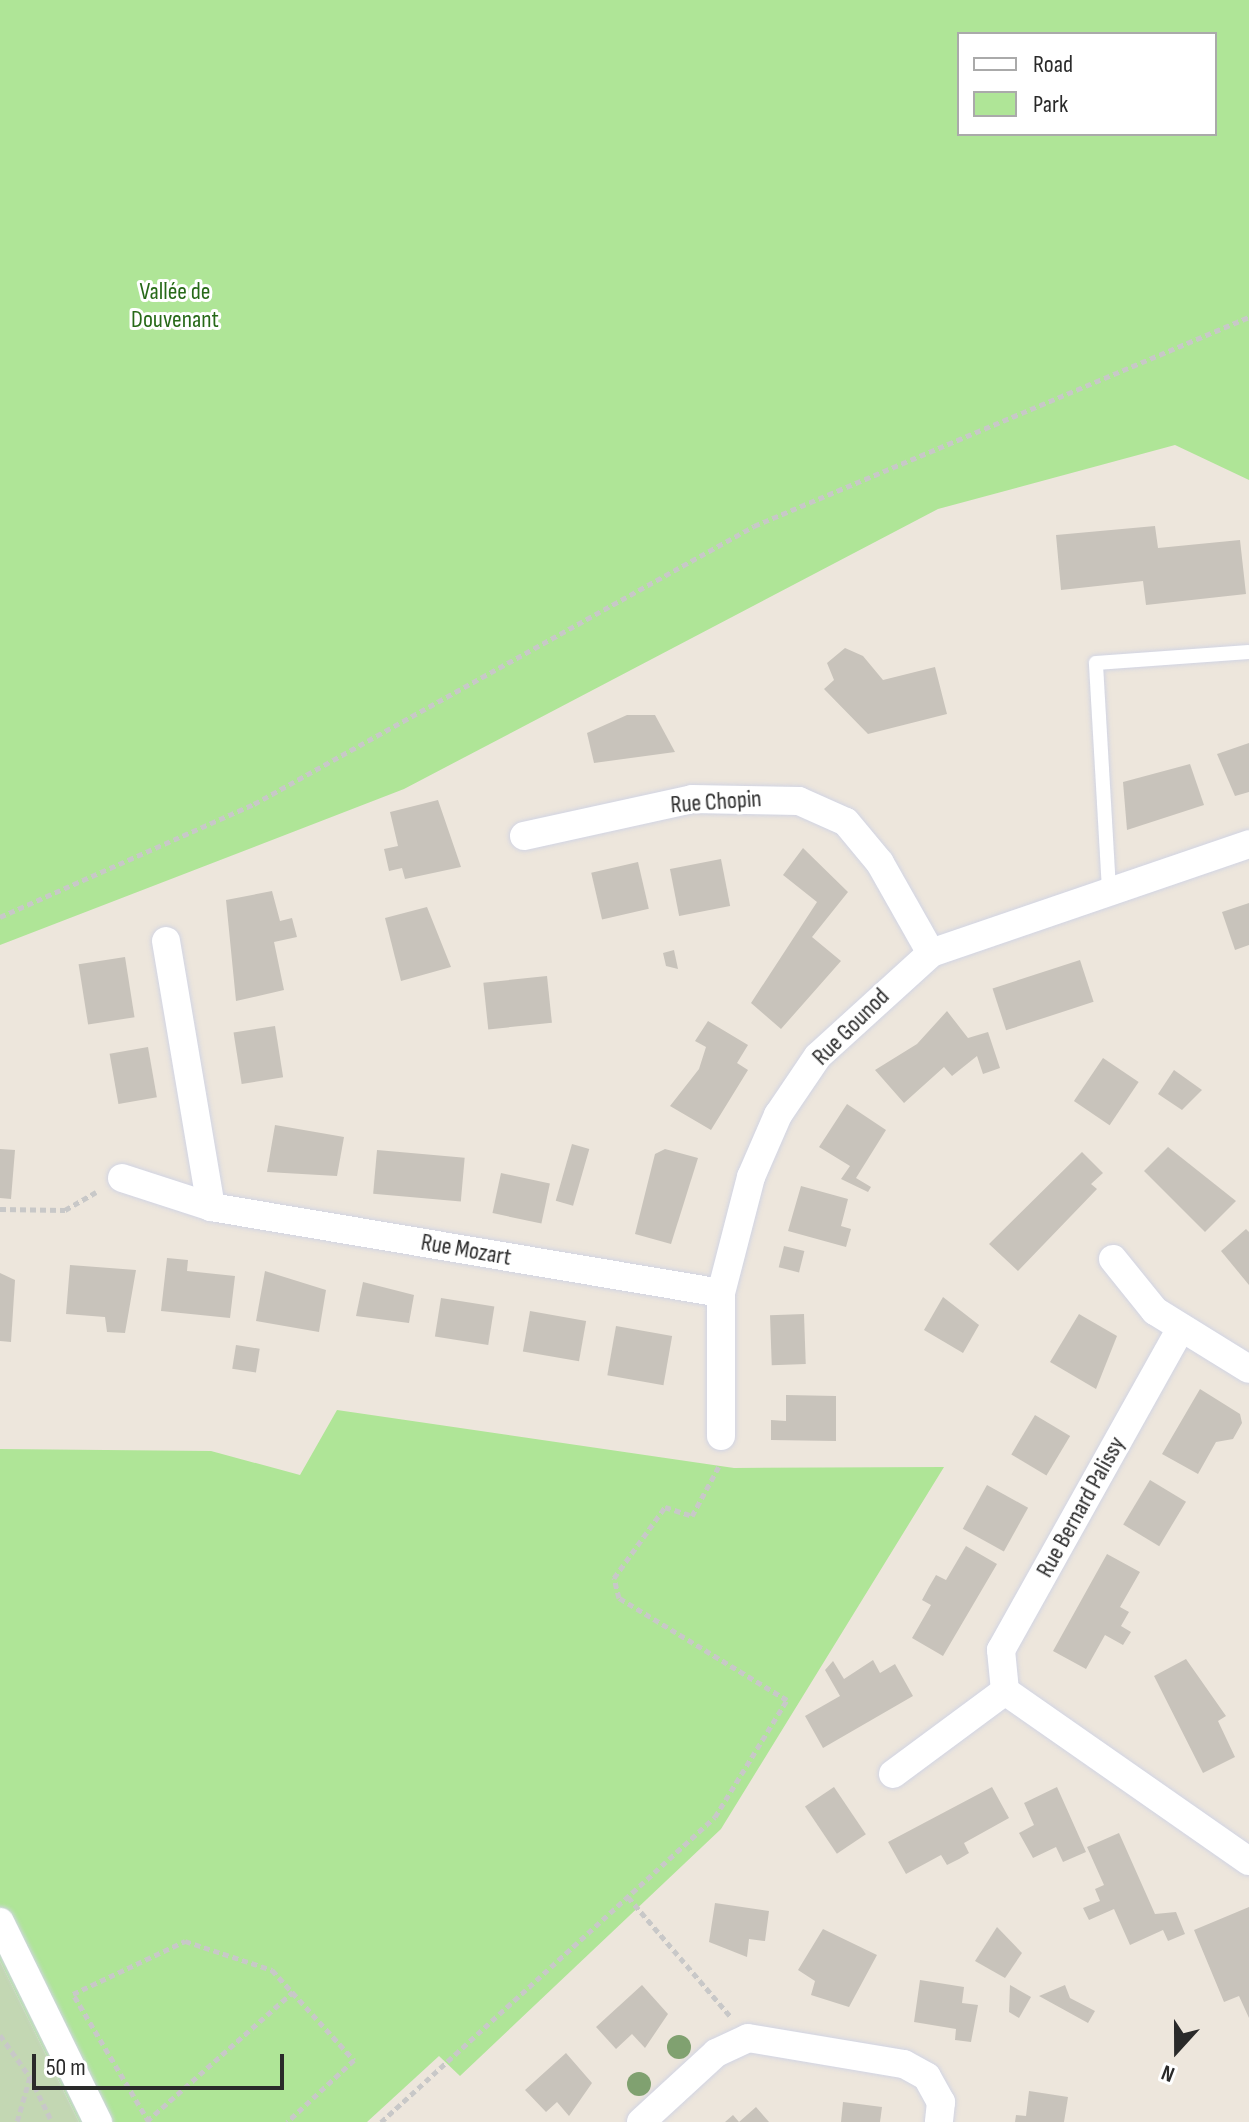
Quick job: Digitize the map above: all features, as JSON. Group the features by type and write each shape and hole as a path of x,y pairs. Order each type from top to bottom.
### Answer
{"street":[{"name":"Rue Chopin","path":"524,836 692,799 799,801 846,822 880,863 931,953"},
{"name":"Rue Gounod","path":"721,1436 721,1293 751,1177 778,1115 818,1056 931,953 1249,844"},
{"path":"166,941 211,1207"},
{"name":"Rue Mozart","path":"122,1178 211,1207 721,1293"},
{"path":"1113,1259 1155,1311 1249,1369"},
{"name":"Rue Bernard Palissy","path":"1005,1691 1001,1650 1181,1328"},
{"path":"893,1774 1005,1691 1249,1861"},
{"path":"0,1922 98,2122"},
{"path":"641,2122 716,2053 748,2038 904,2064 927,2077 941,2102 939,2122"}],"lane":[{"path":"1109,890 1096,663 1249,652"}],"path":[{"path":"0,917 254,804 754,526 1249,317"},
{"path":"0,1209 65,1210 122,1178"},
{"path":"381,2122 715,1817 787,1700 619,1598 614,1578 665,1507 692,1516 722,1458 721,1436"},
{"path":"628,1897 748,2038"},
{"path":"287,2122 354,2060 293,1992 272,1970 185,1941 73,1994 147,2121 293,1992"},
{"path":"0,2035 30,2077 52,2122"},
{"path":"17,2122 30,2077"}],"green space":[{"name":"Vallée de Douvenant","path":"0,0 1249,0 1249,480 1175,445 938,509 404,789 0,945"},
{"path":"337,1410 734,1468 944,1467 721,1829 460,2076 439,2056 367,2122 79,2122 0,1961 0,1449 211,1451 300,1475"},
{"path":"0,1961 79,2122 0,2122"}],"building":[{"path":"1155,526 1158,548 1240,540 1246,594 1146,605 1143,581 1061,590 1056,535"},
{"path":"845,648 863,656 883,680 935,667 947,714 868,734 824,689 834,680 827,663"},
{"path":"627,715 655,715 675,752 594,763 587,733"},
{"path":"1249,743 1249,792 1235,796 1217,754"},
{"path":"1190,764 1204,805 1127,830 1123,782"},
{"path":"438,800 461,867 405,879 402,868 389,871 384,849 398,846 390,812"},
{"path":"803,848 848,892 812,937 841,961 781,1029 751,1003 817,902 783,875"},
{"path":"721,859 730,906 679,916 670,869"},
{"path":"638,862 649,909 602,920 591,873"},
{"path":"272,891 280,921 292,918 297,937 274,942 284,990 236,1001 226,900"},
{"path":"1249,903 1249,945 1235,950 1222,912"},
{"path":"427,907 451,967 401,981 385,918"},
{"path":"674,950 678,969 666,966 663,953"},
{"path":"125,957 135,1017 88,1025 79,964"},
{"path":"1080,960 1094,1002 1006,1030 993,988"},
{"path":"547,976 552,1023 488,1029 483,983"},
{"path":"947,1011 968,1038 988,1032 1000,1068 983,1074 977,1056 952,1076 944,1067 904,1103 875,1070 917,1044"},
{"path":"708,1021 748,1045 737,1063 748,1070 711,1130 670,1106 699,1069 706,1047 695,1041"},
{"path":"275,1026 283,1077 242,1084 234,1033"},
{"path":"148,1047 157,1097 118,1104 110,1054"},
{"path":"1103,1058 1139,1082 1110,1125 1074,1101"},
{"path":"1174,1070 1202,1090 1182,1110 1158,1094"},
{"path":"847,1104 886,1130 856,1178 871,1187 868,1192 841,1179 850,1166 819,1147"},
{"path":"275,1125 344,1137 337,1176 267,1172"},
{"path":"572,1144 589,1149 573,1206 556,1201"},
{"path":"1168,1147 1236,1201 1205,1232 1144,1171"},
{"path":"0,1149 15,1150 11,1199 0,1198"},
{"path":"665,1149 698,1158 671,1244 635,1234 655,1154"},
{"path":"377,1150 465,1158 461,1202 373,1194"},
{"path":"1082,1152 1103,1173 1091,1184 1097,1189 1018,1271 989,1244"},
{"path":"501,1173 550,1183 541,1223 492,1213"},
{"path":"801,1186 848,1199 841,1226 851,1229 846,1247 788,1231"},
{"path":"1246,1229 1249,1232 1249,1285 1221,1251"},
{"path":"784,1246 804,1251 799,1272 779,1267"},
{"path":"167,1258 188,1260 187,1271 235,1276 230,1318 161,1311"},
{"path":"70,1265 136,1270 125,1333 107,1332 105,1317 66,1314"},
{"path":"265,1271 326,1290 319,1332 256,1321"},
{"path":"0,1273 15,1280 11,1342 0,1341"},
{"path":"363,1282 414,1295 409,1323 356,1316"},
{"path":"943,1297 979,1325 963,1353 924,1330"},
{"path":"441,1298 494,1306 488,1345 435,1337"},
{"path":"530,1311 586,1321 579,1361 523,1351"},
{"path":"804,1314 806,1364 772,1365 770,1315"},
{"path":"1079,1314 1117,1336 1096,1389 1050,1362"},
{"path":"616,1326 672,1336 663,1385 607,1375"},
{"path":"236,1345 260,1349 256,1372 232,1369"},
{"path":"1200,1389 1240,1414 1242,1423 1233,1439 1216,1442 1198,1474 1162,1454"},
{"path":"786,1395 836,1396 836,1441 771,1440 771,1420 786,1421"},
{"path":"1035,1415 1070,1436 1046,1476 1011,1454"},
{"path":"1150,1480 1186,1502 1159,1546 1123,1525"},
{"path":"987,1485 1028,1508 1004,1552 963,1529"},
{"path":"966,1546 997,1564 943,1656 912,1638 931,1605 922,1600 936,1575 946,1580"},
{"path":"1107,1554 1140,1572 1120,1607 1129,1612 1121,1626 1131,1632 1123,1645 1105,1635 1086,1669 1053,1651"},
{"path":"1186,1659 1226,1716 1218,1721 1235,1757 1203,1773 1154,1676"},
{"path":"873,1660 880,1673 895,1664 913,1696 823,1748 805,1716 840,1696 825,1670 833,1661 844,1679"},
{"path":"834,1787 866,1834 837,1854 805,1807"},
{"path":"992,1787 1009,1818 964,1843 969,1853 959,1859 947,1865 941,1855 906,1874 888,1842"},
{"path":"1057,1787 1086,1852 1063,1862 1056,1847 1033,1858 1019,1833 1034,1825 1024,1803"},
{"path":"1119,1833 1155,1914 1176,1912 1185,1934 1168,1941 1163,1930 1130,1945 1114,1909 1089,1920 1083,1908 1100,1901 1095,1889 1104,1885 1087,1847"},
{"path":"715,1903 769,1911 765,1941 749,1939 747,1957 709,1942"},
{"path":"1249,1907 1249,2018 1239,1996 1224,2002 1194,1930"},
{"path":"997,1927 1022,1953 1005,1978 975,1961"},
{"path":"823,1929 877,1955 849,2007 811,1995 815,1981 798,1970"},
{"path":"920,1980 964,1987 962,2003 978,2005 971,2042 955,2040 956,2029 914,2022"},
{"path":"642,1985 668,2014 645,2048 632,2034 616,2049 596,2027"},
{"path":"1010,1985 1031,1997 1019,2018 1009,2012"},
{"path":"1065,1985 1070,1998 1095,2011 1088,2023 1039,1996"},
{"path":"566,2053 592,2083 569,2116 557,2102 546,2112 525,2090"},
{"path":"1029,2091 1068,2097 1064,2122 1015,2122 1016,2115 1026,2116"},
{"path":"843,2102 882,2107 880,2122 841,2122"},
{"path":"756,2107 769,2122 739,2122"},
{"path":"733,2115 739,2122 725,2122"}]}
